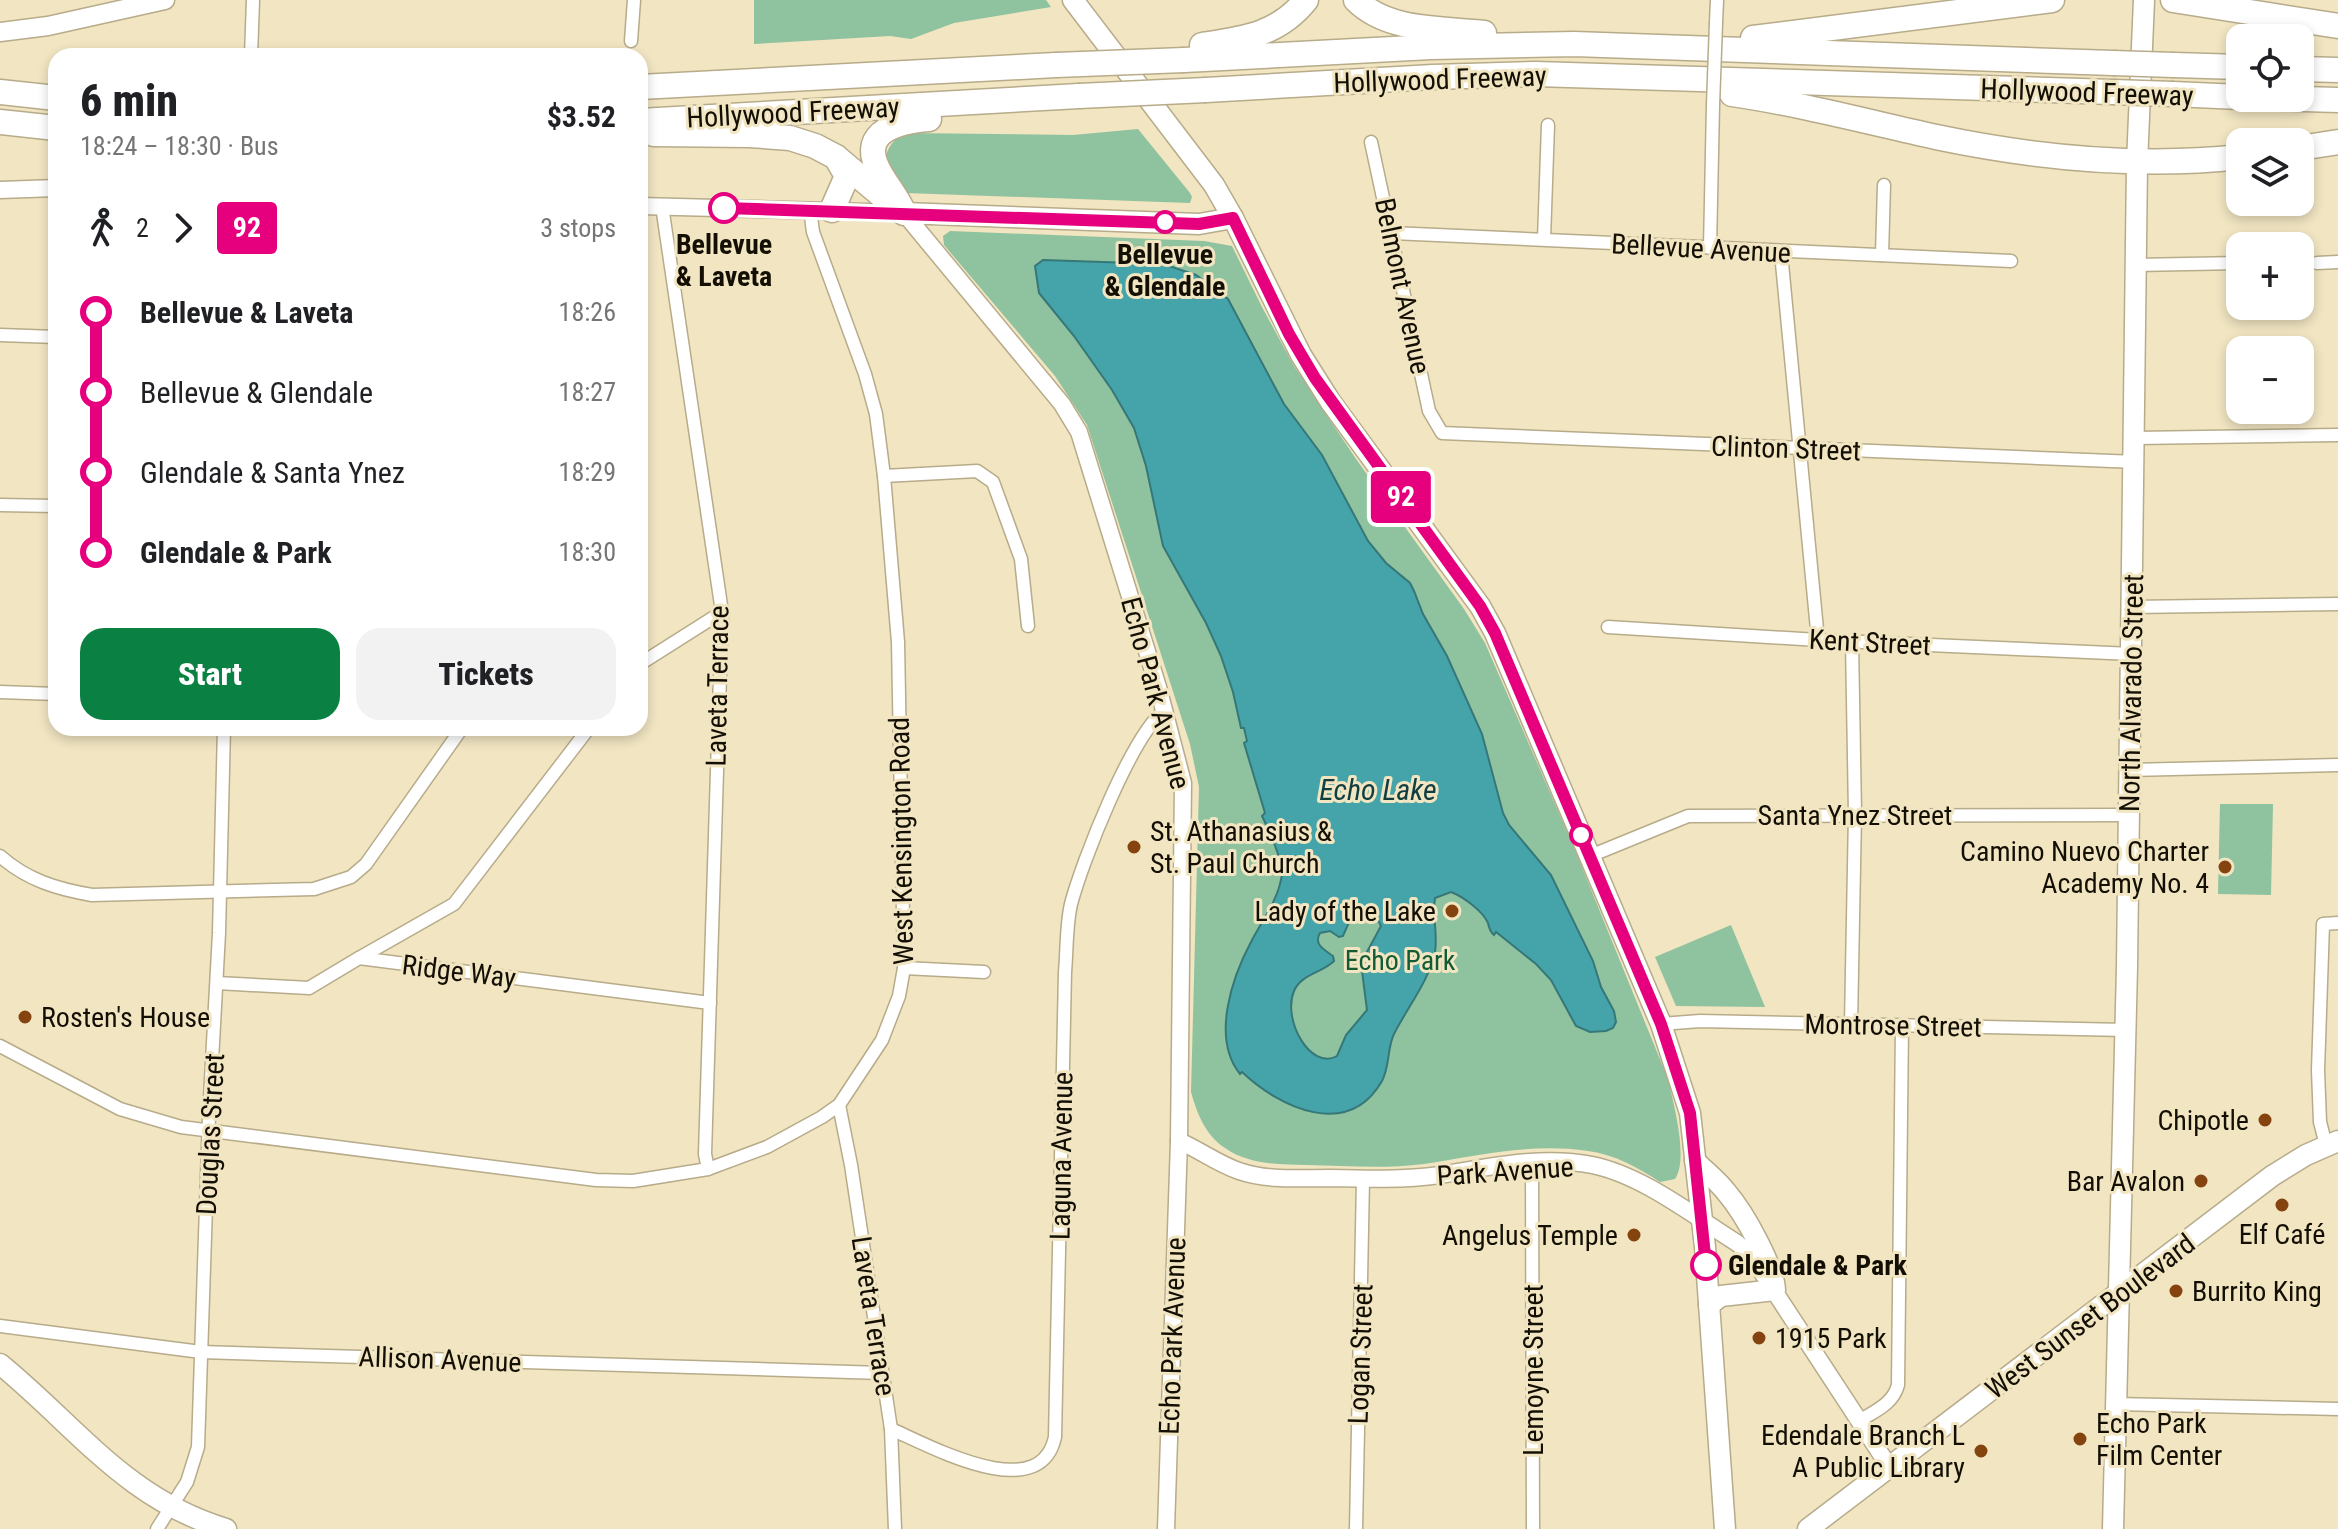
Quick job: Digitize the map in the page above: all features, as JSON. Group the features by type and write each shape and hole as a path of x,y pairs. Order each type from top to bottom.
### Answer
{"highway":[{"path":"1356,0 1369,11 1393,22 1574,44"},
{"path":"1626,46 1785,35 1938,12 2052,0"},
{"path":"2173,0 2338,26"},
{"path":"1179,54 1255,37 1282,24 1305,1"},
{"name":"Hollywood Freeway","path":"648,87 1056,65 1179,54 1574,44 2226,67"},
{"path":"2314,69 2338,70"},
{"name":"Hollywood Freeway","path":"648,121 1485,75 2226,96"},
{"path":"1635,77 1812,108 1965,142 2137,163 2226,158"},
{"path":"0,92 48,97"},
{"path":"904,213 873,157 878,138 884,130 902,122 986,113 1079,96"},
{"path":"2314,99 2338,100"},
{"path":"0,122 48,127"},
{"path":"648,133 661,136 790,138 836,157 877,194 904,213"},
{"path":"2314,146 2338,142"},
{"path":"821,210 847,176 836,157"}],"main road":[{"path":"0,32 48,26 165,0"},
{"path":"1073,0 1204,171 1233,218 1289,334 1315,378 1480,606 1495,633 1661,1024 1690,1113 1702,1221 1725,1529"},
{"name":"North Alvarado Street","path":"2113,1529 2121,1292 2136,462 2137,163 2144,0"},
{"path":"904,213 1199,224 1233,218"},
{"name":"West Sunset Boulevard","path":"1808,1529 2272,1176 2332,1143"},
{"path":"1695,1161 1733,1200 1770,1266 1775,1290 1721,1296 1709,1305"},
{"path":"0,1364 99,1457 170,1508 194,1520 226,1529"}],"street":[{"path":"251,48 253,0"},
{"path":"631,41 634,0"},
{"path":"1710,248 1717,0"},
{"path":"1544,239 1548,125"},
{"name":"Belmont Avenue","path":"1371,142 1429,411 1439,429"},
{"path":"1882,255 1884,185"},
{"path":"0,188 48,188"},
{"path":"648,206 904,213"},
{"name":"Laveta Terrace","path":"662,206 722,612 705,1154 708,1169"},
{"name":"West Kensington Road","path":"0,1046 120,1109 150,1120 208,1132 596,1180 633,1181 708,1169 796,1133 839,1105 882,1040 899,996 904,968 898,642 876,414 865,374 813,232 821,210"},
{"name":"Echo Park Avenue","path":"904,213 1062,404 1079,432 1180,766 1185,804 1179,1141 1166,1529"},
{"name":"Bellevue Avenue","path":"1392,233 1781,253 2011,261"},
{"path":"1781,253 1818,640"},
{"path":"2317,263 2338,262"},
{"path":"2135,265 2226,263"},
{"path":"0,335 48,337"},
{"name":"Clinton Street","path":"1439,429 1442,433 1458,435 2136,462"},
{"path":"2136,438 2338,435"},
{"path":"884,476 977,471 993,482 1021,559 1028,626"},
{"path":"0,505 48,506"},
{"path":"2133,607 2338,604"},
{"path":"648,659 722,612"},
{"name":"Kent Street","path":"1608,627 1852,642 2132,654"},
{"path":"1851,1024 1855,814 1852,642"},
{"path":"0,692 48,694"},
{"name":"Laguna Avenue","path":"891,1429 956,1457 998,1470 1029,1469 1048,1458 1052,1450 1055,1437 1065,972 1070,908 1084,862 1138,743 1153,719 1165,710"},
{"name":"Douglas Street","path":"157,1529 187,1482 198,1447 224,736"},
{"path":"0,856 34,880 59,890 92,895 314,889 351,877 381,846 457,736"},
{"path":"217,983 309,988 454,904 583,736"},
{"path":"2130,770 2338,765"},
{"name":"Santa Ynez Street","path":"1590,856 1688,816 2129,815"},
{"path":"2332,1143 2320,1122 2323,924 2338,923"},
{"name":"Ridge Way","path":"359,958 710,1003"},
{"path":"904,968 984,972"},
{"name":"Montrose Street","path":"1661,1024 1682,1021 2126,1030"},
{"path":"1859,1421 1890,1401 1898,1385 1902,1025"},
{"name":"Laveta Terrace","path":"839,1105 891,1429 895,1529"},
{"name":"Park Avenue","path":"1179,1141 1215,1162 1263,1178 1425,1176 1485,1166 1532,1163 1591,1165 1639,1182 1750,1254 1890,1468"},
{"name":"Lemoyne Street","path":"1532,1163 1533,1529"},
{"name":"Logan Street","path":"1356,1529 1363,1179"},
{"name":"Allison Avenue","path":"0,1326 201,1352 882,1373"},
{"path":"2116,1404 2338,1409"}],"green space":[{"path":"754,0 1046,0 1051,7 954,23 911,39 890,36 754,44"},
{"path":"1138,129 1190,193 1190,203 906,193 885,160 892,144 905,133 1073,135"},
{"name":"Echo Park","path":"950,231 1204,241 1232,246 1294,366 1485,643 1575,850 1668,1079 1681,1158 1675,1179 1660,1182 1617,1159 1598,1153 1546,1148 1395,1166 1275,1164 1234,1154 1218,1143 1207,1130 1191,1092 1199,787 1190,744 1087,425 1055,376 944,245 943,236"},
{"path":"2220,804 2273,804 2271,895 2218,894"},
{"path":"1731,925 1765,1007 1676,1006 1655,957"}],"water":[{"name":"Echo Lake","path":"1043,260 1163,264 1196,275 1228,299 1284,404 1322,455 1368,541 1386,563 1410,583 1482,734 1503,813 1509,825 1551,875 1614,1011 1616,1022 1613,1028 1590,1032 1576,1026 1551,980 1496,932 1494,935 1477,909 1451,892 1435,898 1436,945 1432,963 1394,1034 1382,1081 1368,1099 1351,1110 1333,1114 1314,1112 1275,1097 1242,1072 1240,1074 1231,1059 1227,1043 1228,1007 1238,971 1278,891 1282,874 1280,861 1262,816 1265,813 1244,743 1247,741 1244,728 1241,728 1221,656 1163,546 1146,466 1134,428 1074,336 1039,293 1035,266","holes":["1367,915 1378,920 1381,926 1361,963 1367,1010 1346,1035 1337,1056 1327,1059 1317,1056 1308,1049 1295,1028 1291,1002 1297,985 1334,961 1333,956 1319,944 1318,937 1320,933 1330,931 1343,936 1350,920"]}],"bus line":[{"name":"92","path":"724,208 1199,224 1233,218 1289,334 1330,401 1480,606 1495,633 1661,1024 1676,1067 1690,1113 1706,1265"}],"place":[{"name":"Bellevue & Laveta","path":"724,208"},
{"name":"Bellevue & Glendale","path":"1165,222"},
{"name":"St. Athanasius & St. Paul Church","path":"1134,847"},
{"name":"Camino Nuevo Charter Academy No. 4","path":"2225,867"},
{"name":"Lady of the Lake","path":"1452,911"},
{"name":"Rosten's House","path":"25,1017"},
{"name":"Chipotle","path":"2265,1120"},
{"name":"Bar Avalon","path":"2201,1181"},
{"name":"Elf Café","path":"2282,1205"},
{"name":"Angelus Temple","path":"1634,1235"},
{"name":"Glendale & Park","path":"1706,1265"},
{"name":"Burrito King","path":"2176,1291"},
{"name":"1915 Park","path":"1759,1338"},
{"name":"Echo Park Film Center","path":"2080,1439"},
{"name":"Edendale Branch L A Public Library","path":"1981,1451"}]}
